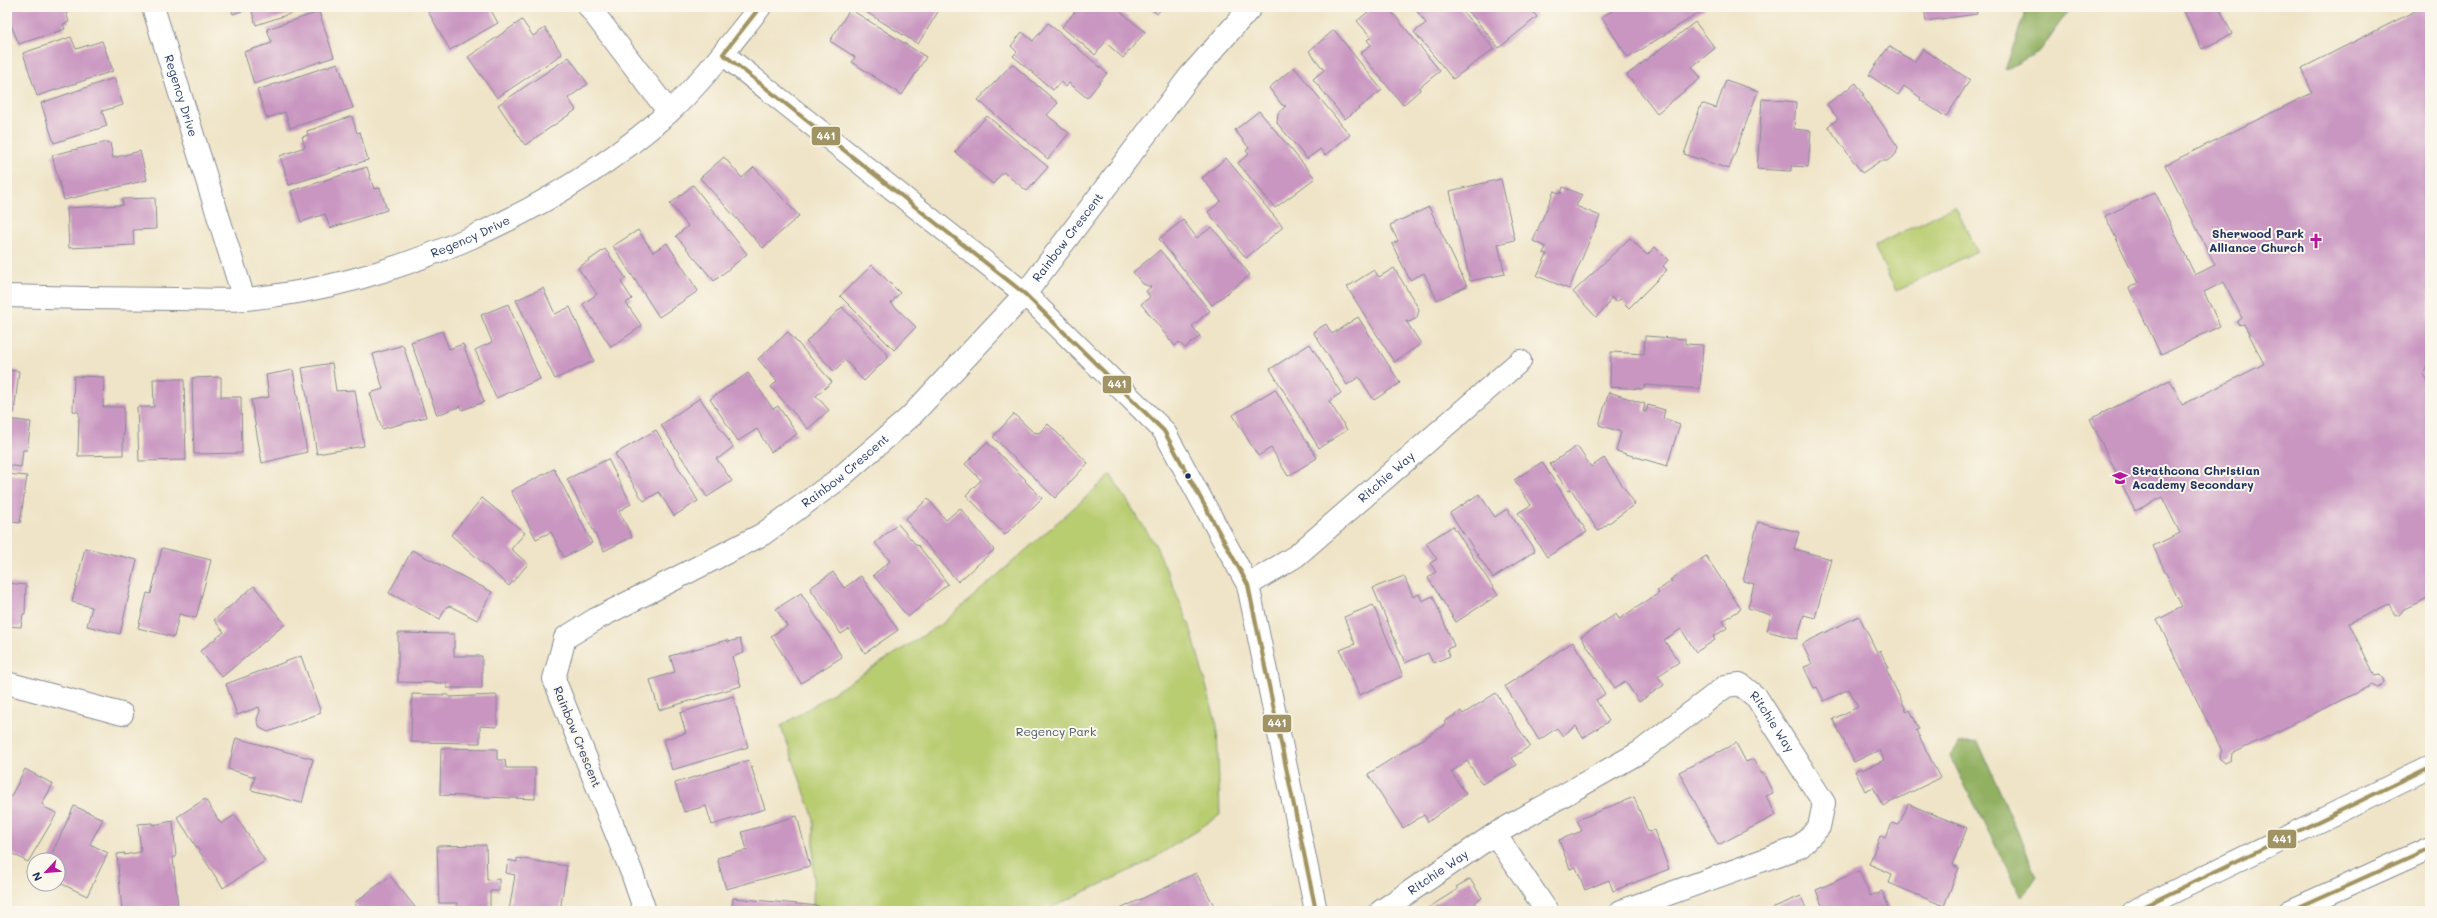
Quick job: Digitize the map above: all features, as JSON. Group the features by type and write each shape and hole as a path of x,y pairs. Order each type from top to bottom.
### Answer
{"street":[{"name":"Regency Drive","path":"153,7 244,299"},
{"path":"589,7 669,112"},
{"name":"Regency Drive","path":"7,296 244,299 309,291 372,274 430,254 522,214 619,152 669,112 723,54 760,7"},
{"name":"Rainbow Crescent","path":"645,911 632,873 554,679 565,638 596,619 763,534 836,480 910,417 1025,294 1190,76 1251,7"},
{"path":"723,54 1025,294 1164,431 1248,585 1316,911"},
{"name":"Ritchie Way","path":"1248,585 1296,556 1520,361"},
{"path":"7,683 122,714"},
{"name":"Ritchie Way","path":"1381,911 1495,834 1640,752 1726,686 1740,684 1756,698 1824,803 1819,828 1800,847 1621,911"},
{"path":"2134,911 2430,767"},
{"path":"1495,834 1548,911"},
{"path":"2290,911 2430,848"}],"green space":[{"path":"2023,7 2071,7 2040,51 2005,70 2024,15"},
{"path":"1955,206 1977,251 1896,291 1874,246"},
{"name":"Regency Park","path":"1111,475 1156,546 1190,626 1217,726 1220,815 1148,862 1044,911 813,911 814,819 781,726 943,623"},
{"path":"1978,741 2037,876 2022,898 1950,756 1959,743"}],"building":[{"path":"7,7 81,7 66,12 69,22 63,24 65,29 19,44 7,16"},
{"path":"231,7 311,7 256,25 251,8 233,14"},
{"path":"489,7 498,23 450,50 426,8"},
{"path":"858,7 941,7 918,44"},
{"path":"1079,7 1115,7 1145,32 1123,58 1105,42 1095,55 1062,27"},
{"path":"1149,7 1163,7 1157,14"},
{"path":"1374,7 1388,7 1440,71 1419,88 1420,90 1403,105 1360,53 1371,45 1367,40 1371,37 1357,21"},
{"path":"1414,7 1459,7 1494,49 1453,79 1414,32 1426,23"},
{"path":"1470,7 1529,7 1537,17 1499,48 1467,9"},
{"path":"1618,7 1704,7 1705,9 1628,58 1602,17"},
{"path":"1924,7 1976,7 1977,14 1926,21"},
{"path":"2182,7 2219,7 2232,34 2202,49"},
{"path":"2423,7 2430,7 2430,355 2424,374 2430,387 2430,597 2404,609 2399,615 2395,616 2389,604 2349,623 2375,676 2380,675 2383,679 2384,683 2381,686 2377,688 2372,685 2232,754 2231,760 2225,763 2219,758 2222,751 2157,620 2182,607 2153,546 2180,533 2162,497 2135,511 2090,419 2170,380 2182,405 2264,364 2244,324 2238,325 2237,322 2242,318 2224,282 2204,292 2220,326 2161,355 2129,288 2138,283 2105,216 2155,192 2195,275 2215,265 2165,165 2312,93 2302,68"},
{"path":"850,9 926,57 902,95 852,62 855,57 830,41"},
{"path":"319,12 334,57 254,84 244,52 272,43 267,29"},
{"path":"522,20 533,36 545,28 562,54 497,98 468,57"},
{"path":"1695,22 1715,48 1692,67 1701,78 1657,113 1627,75"},
{"path":"1048,23 1107,73 1087,98 1069,83 1066,87 1060,82 1053,90 1013,56 1017,52 1011,46 1022,32 1033,41"},
{"path":"1334,30 1382,90 1345,119 1313,79 1324,70 1309,51"},
{"path":"71,37 76,49 102,41 113,71 37,96 23,53"},
{"path":"1889,46 1914,62 1923,49 1970,80 1946,117 1920,100 1921,98 1904,86 1898,95 1869,75"},
{"path":"569,57 588,84 568,98 576,110 525,145 498,105"},
{"path":"338,63 353,108 290,128 285,112 267,118 257,90"},
{"path":"1012,64 1058,103 1047,115 1069,133 1048,159 978,100"},
{"path":"1294,67 1350,135 1325,155 1320,149 1307,159 1277,123 1278,113 1286,106 1282,105 1269,88"},
{"path":"114,78 123,105 102,111 107,126 54,143 41,103"},
{"path":"1726,80 1758,91 1729,169 1684,154 1701,105 1704,104 1716,108"},
{"path":"1856,83 1864,95 1862,95 1898,147 1896,154 1887,161 1880,161 1862,173 1828,126 1838,119 1827,104"},
{"path":"1762,99 1796,102 1794,129 1811,131 1808,167 1791,166 1791,171 1757,169"},
{"path":"1259,111 1315,178 1275,208 1238,163 1249,154 1246,151 1249,148 1235,130"},
{"path":"352,116 357,133 360,132 368,160 289,185 280,156 305,147 302,137 308,135 307,131"},
{"path":"987,116 1048,167 1027,191 1003,172 993,184 955,152"},
{"path":"107,142 110,143 113,158 140,151 147,180 64,200 52,155"},
{"path":"724,157 742,178 754,167 799,216 763,248 700,178"},
{"path":"1226,158 1283,227 1246,258 1208,212 1221,201 1202,178"},
{"path":"367,167 374,189 380,188 387,210 330,228 325,214 301,222 291,191"},
{"path":"1501,179 1515,240 1498,244 1505,274 1470,281 1450,191"},
{"path":"693,185 747,254 714,281 676,236 688,226 670,204"},
{"path":"1563,187 1582,195 1576,206 1600,216 1569,289 1537,276 1547,254 1543,253 1546,247 1533,241 1554,191 1561,194"},
{"path":"155,198 156,229 133,230 134,245 69,248 67,208 123,205 122,199"},
{"path":"1429,207 1467,286 1437,300 1424,273 1410,280 1392,244 1398,241 1390,225"},
{"path":"1183,220 1197,238 1212,227 1250,275 1212,305 1159,239"},
{"path":"638,230 653,252 667,243 698,291 659,317 613,246"},
{"path":"1630,238 1647,255 1655,247 1668,260 1663,266 1667,270 1629,308 1620,299 1616,302 1611,297 1607,306 1596,317 1573,292"},
{"path":"605,249 626,278 621,282 632,299 626,303 642,326 611,347 583,304 597,294 578,268"},
{"path":"1160,250 1210,311 1192,326 1200,336 1185,348 1179,342 1175,346 1141,304 1150,297 1146,291 1151,287 1143,284 1133,272"},
{"path":"872,265 900,293 891,303 916,327 894,350 840,296"},
{"path":"1394,268 1419,309 1417,318 1409,322 1406,321 1421,344 1394,362 1347,287 1374,270 1379,277"},
{"path":"543,288 555,314 570,307 594,361 555,379 516,300"},
{"path":"508,304 540,379 496,398 475,350 492,342 481,315"},
{"path":"842,307 889,356 864,381 845,360 834,371 806,342"},
{"path":"1358,317 1400,383 1374,400 1359,377 1347,385 1313,332 1326,324 1332,334"},
{"path":"442,331 449,349 463,344 484,402 462,410 461,406 437,415 411,342"},
{"path":"788,332 832,382 816,396 829,410 808,429 771,387 777,381 758,359"},
{"path":"1645,336 1685,339 1685,344 1703,345 1700,389 1645,385 1644,389 1610,387 1611,352 1644,354"},
{"path":"1310,344 1341,393 1329,401 1347,430 1319,448 1270,369"},
{"path":"403,345 426,417 382,429 370,393 383,389 373,354"},
{"path":"332,363 336,391 355,390 364,446 317,454 302,368"},
{"path":"7,370 19,371 14,413 7,412"},
{"path":"293,370 307,452 262,463 251,400 269,397 266,375"},
{"path":"748,373 773,409 778,406 797,434 771,452 757,429 738,441 710,399"},
{"path":"74,376 104,377 103,407 124,407 123,455 78,456 79,412 73,411"},
{"path":"221,377 221,397 241,397 242,453 194,454 192,378"},
{"path":"153,379 184,379 186,460 139,461 137,407 154,407"},
{"path":"1275,389 1317,458 1288,476 1271,448 1258,456 1233,415"},
{"path":"1609,392 1645,404 1643,411 1646,412 1648,405 1665,410 1663,418 1680,424 1667,466 1616,451 1621,432 1599,425"},
{"path":"700,398 733,447 719,458 716,458 732,481 707,497 661,425"},
{"path":"1014,414 1033,432 1039,433 1048,424 1088,463 1055,498 993,437"},
{"path":"7,419 31,422 27,450 23,450 21,467 7,465"},
{"path":"656,430 698,501 674,516 659,492 644,501 642,499 615,454"},
{"path":"987,442 1042,498 1005,535 966,495 981,480 965,464"},
{"path":"1577,446 1591,467 1604,458 1635,504 1598,531 1571,489 1568,491 1550,464"},
{"path":"608,459 631,504 619,511 632,537 604,551 567,479"},
{"path":"1542,462 1587,532 1547,557 1518,513 1531,505 1514,480"},
{"path":"554,469 592,543 564,557 551,532 536,539 511,491"},
{"path":"7,474 27,476 20,523 7,521"},
{"path":"1479,494 1495,517 1507,509 1535,551 1493,578 1450,513"},
{"path":"482,498 525,533 511,549 528,564 509,586 451,535"},
{"path":"928,499 946,520 960,508 994,550 958,582 905,519"},
{"path":"1758,522 1799,532 1794,549 1831,559 1815,618 1804,615 1797,639 1767,631 1771,615 1748,608 1754,584 1743,581"},
{"path":"898,524 917,546 918,545 948,584 908,617 873,575 890,561 875,543"},
{"path":"1453,526 1498,595 1456,622 1428,578 1436,572 1430,563 1437,559 1426,543"},
{"path":"7,527 10,528 8,544 7,544"},
{"path":"85,548 137,560 120,634 87,626 92,607 72,602"},
{"path":"162,548 211,560 196,618 179,614 174,637 138,628 147,593 151,594"},
{"path":"412,550 492,592 477,620 450,606 446,607 440,619 389,593"},
{"path":"1706,556 1741,609 1723,621 1727,628 1713,637 1715,640 1696,652 1681,629 1664,640 1679,662 1658,676 1664,685 1639,702 1625,681 1615,688 1581,637 1616,614 1619,619 1659,593 1657,591 1672,581 1670,580"},
{"path":"833,572 844,588 861,576 898,630 865,653 849,629 841,634 810,588"},
{"path":"1404,576 1413,597 1419,594 1422,601 1433,596 1454,646 1447,649 1450,656 1433,663 1428,653 1405,663 1373,588"},
{"path":"7,583 26,585 25,614 23,614 21,627 7,626"},
{"path":"254,586 285,624 222,677 200,651 224,632 214,620"},
{"path":"801,593 842,657 801,683 771,636 787,626 776,609"},
{"path":"1373,605 1403,676 1359,695 1340,650 1355,644 1344,617"},
{"path":"1859,616 1877,652 1880,650 1888,668 1886,669 1907,712 1910,710 1919,729 1916,730 1940,778 1883,806 1873,787 1865,791 1855,771 1861,768 1862,770 1884,760 1879,750 1854,762 1833,719 1858,707 1849,689 1824,701 1817,687 1814,688 1804,667 1812,664 1802,644"},
{"path":"398,633 454,634 454,656 482,656 482,688 447,688 447,683 398,682"},
{"path":"740,639 744,653 732,657 741,686 659,710 650,680 675,672 670,656 727,640 728,642"},
{"path":"1573,642 1605,694 1596,700 1609,721 1583,738 1576,726 1562,736 1557,728 1539,740 1505,686"},
{"path":"301,656 321,713 268,732 260,728 257,719 260,711 259,707 237,715 226,684"},
{"path":"1496,693 1530,746 1512,758 1517,765 1482,784 1467,761 1451,772 1466,794 1428,822 1424,815 1403,828 1368,774 1446,724 1444,722 1461,711 1463,714"},
{"path":"412,694 449,695 449,697 497,695 497,727 480,726 480,743 411,742"},
{"path":"733,696 748,747 672,770 663,740 686,733 680,713"},
{"path":"236,738 313,759 302,803 251,790 255,777 228,769"},
{"path":"1736,743 1746,762 1753,759 1761,774 1763,773 1773,793 1766,796 1776,815 1718,845 1679,772"},
{"path":"441,748 497,749 497,760 505,760 506,768 535,768 535,799 440,795"},
{"path":"749,760 765,809 712,825 706,806 684,812 675,783"},
{"path":"25,769 53,784 42,804 46,808 57,813 34,852 26,852 26,861 7,851 7,804"},
{"path":"1634,797 1648,832 1654,830 1669,869 1613,891 1609,880 1585,890 1576,867 1570,869 1559,840 1582,831 1577,820"},
{"path":"205,799 221,824 235,815 265,861 223,888 177,817"},
{"path":"1908,804 1967,828 1952,865 1959,868 1944,906 1889,883 1892,874 1869,864 1880,836 1886,838 1892,823 1899,825"},
{"path":"74,806 103,819 90,844 108,853 87,896 66,886 66,852 53,852"},
{"path":"797,816 810,866 726,889 717,858 747,850 742,832"},
{"path":"173,821 176,857 173,857 178,907 122,911 117,854 125,853 124,855 141,852 138,824 152,823 153,825"},
{"path":"486,845 487,880 499,879 499,891 490,891 490,911 457,911 457,903 439,903 437,846"},
{"path":"517,858 567,866 560,911 509,911 515,875 506,873 508,860 517,862"},
{"path":"1859,871 1870,896 1882,891 1890,911 1824,911 1816,890"},
{"path":"1196,873 1217,911 1116,911"},
{"path":"390,876 415,907 410,911 361,911 354,903"},
{"path":"1470,879 1482,898 1475,902 1481,911 1423,911 1458,889 1456,887"},
{"path":"1801,896 1807,911 1774,911 1772,908"},
{"path":"733,898 819,906 819,911 732,911"}],"transit line":[{"name":"441","path":"760,7 723,54 1025,294 1164,431 1248,585 1316,911"},
{"name":"441","path":"2134,911 2430,767"},
{"name":"441","path":"2290,911 2430,848"}],"place":[{"name":"Sherwood Park Alliance Church","path":"2316,241"},
{"name":"Strathcona Christian Academy Secondary","path":"2120,478"}]}
